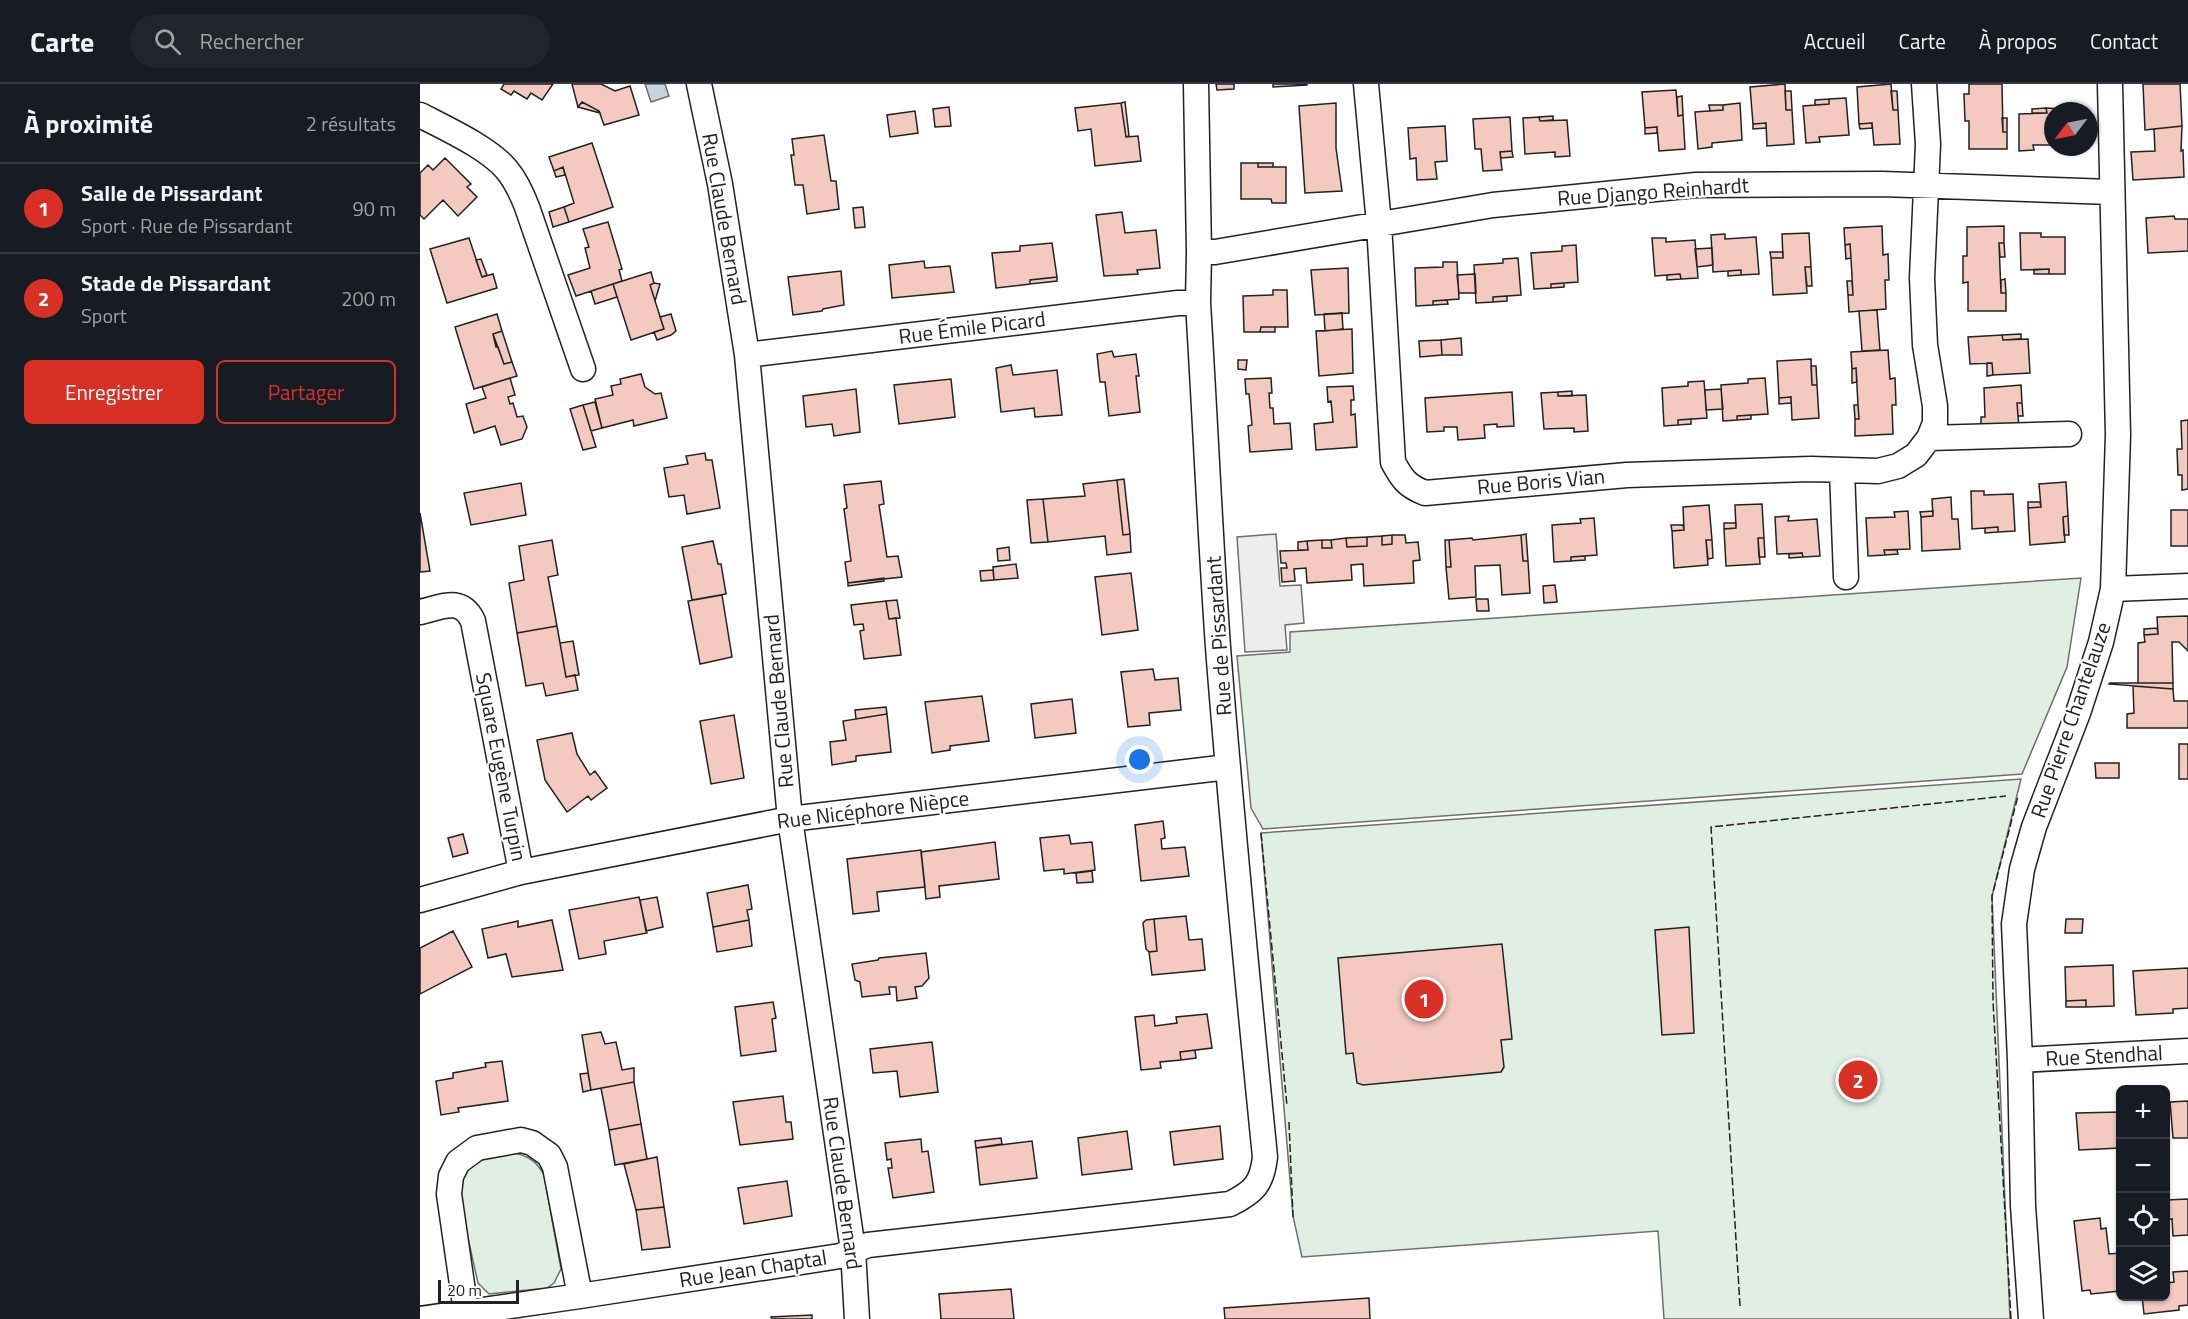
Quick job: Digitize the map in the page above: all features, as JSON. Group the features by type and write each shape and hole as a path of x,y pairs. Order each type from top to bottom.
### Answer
{"street":[{"name":"Rue Claude Bernard","path":"699,84 720,184 747,355 790,819 853,1250 857,1319"},
{"name":"Rue de Pissardant","path":"1196,84 1199,252 1197,303 1218,645 1242,935 1265,1157 1263,1173 1258,1185"},
{"name":"Rue Boris Vian","path":"1366,84 1379,224 1393,462 1400,475 1411,487 1425,493 1627,475 1811,469 1878,471 1898,466 1916,455 1929,438"},
{"path":"1924,84 1928,144 1922,278 1925,345 1935,406 1935,423 1929,438 2069,434"},
{"name":"Rue Pierre Chantelauze","path":"2031,1319 2023,1206 2014,924 2022,869 2034,827 2078,713 2101,642 2113,589 2118,435 2110,84"},
{"path":"420,115 490,154 507,169 519,187 583,369"},
{"name":"Rue Django Reinhardt","path":"1199,252 1215,252 1493,205 1695,185 1927,186 2111,192"},
{"name":"Rue Émile Picard","path":"747,355 1178,303 1197,303"},
{"path":"1842,470 1846,577"},
{"path":"2113,589 2188,586"},
{"name":"Square Eugène Turpin","path":"420,612 452,605 461,606 468,611 473,621 520,872 420,900"},
{"name":"Rue Nicéphore Nièpce","path":"520,872 790,819 1228,767"},
{"name":"Rue Stendhal","path":"2020,1060 2188,1051"},
{"path":"466,1312 448,1194 451,1176 458,1162 477,1148 521,1140 541,1148 549,1155 555,1167 580,1296"},
{"name":"Rue Jean Chaptal","path":"420,1318 840,1256 868,1245 1230,1204 1246,1196 1258,1185"}],"green space":[{"path":"2081,578 2067,667 2022,774 1263,829 1251,808 1237,656 1290,652 1290,632"},
{"path":"2021,779 1992,896 2010,1319 1664,1319 1658,1231 1302,1257 1293,1216 1261,833"},
{"path":"515,1153 532,1161 544,1175 561,1269 554,1283 547,1288 489,1294 478,1283 457,1189 461,1178 471,1165 486,1158"}],"shaded area":[{"path":"645,84 665,84 669,96 651,102"},
{"path":"1276,534 1280,586 1301,585 1304,623 1285,625 1287,650 1245,652 1237,537"}],"building":[{"path":"504,84 553,84 542,100 531,93 527,99 514,91 511,95 501,89"},
{"path":"572,84 601,84 615,91 630,86 639,115 604,125 599,111 582,102 578,107"},
{"path":"1216,84 1234,84 1234,89 1217,90"},
{"path":"1273,84 1307,84 1307,85 1273,87"},
{"path":"1785,84 1786,110 1792,110 1794,144 1767,146 1766,123 1753,124 1750,87"},
{"path":"1891,84 1893,110 1898,110 1900,144 1874,145 1872,123 1859,124 1857,87"},
{"path":"1969,84 2002,84 2003,132 2007,132 2007,149 1969,149 1969,121 1965,121 1964,94 1969,94"},
{"path":"2143,84 2180,84 2182,126 2145,130"},
{"path":"1676,90 1678,116 1683,115 1685,149 1659,151 1657,127 1645,128 1642,92"},
{"path":"1785,91 1791,91 1792,110 1786,110"},
{"path":"1891,91 1897,91 1898,110 1893,110"},
{"path":"1682,96 1683,115 1678,116 1677,97"},
{"path":"1846,98 1849,135 1819,137 1820,142 1806,143 1803,106 1829,104 1829,99"},
{"path":"1829,99 1829,104 1815,105 1815,100"},
{"path":"582,102 599,111 600,113 578,107"},
{"path":"1125,102 1129,136 1126,137 1121,103"},
{"path":"1121,103 1126,137 1138,136 1141,161 1095,166 1091,129 1078,131 1075,108"},
{"path":"1336,103 1336,148 1342,191 1305,193 1299,106"},
{"path":"1740,103 1742,140 1712,143 1712,147 1698,149 1695,112 1723,110 1723,105"},
{"path":"1709,105 1723,105 1723,110 1710,111"},
{"path":"949,107 951,126 935,127 933,109"},
{"path":"2044,108 2044,113 2032,113 2032,109"},
{"path":"915,111 918,133 890,137 887,115"},
{"path":"2044,113 2044,145 2033,145 2034,150 2019,151 2019,114"},
{"path":"1553,116 1553,120 1540,121 1539,117"},
{"path":"1510,117 1512,151 1500,152 1502,170 1483,171 1481,149 1475,149 1473,119"},
{"path":"1539,117 1540,121 1567,120 1570,156 1555,157 1555,152 1525,154 1523,118"},
{"path":"2002,118 2007,118 2007,132 2003,132"},
{"path":"1766,123 1766,128 1753,129 1753,124"},
{"path":"1872,123 1872,128 1860,129 1859,124"},
{"path":"1445,126 1447,161 1435,162 1437,179 1417,180 1416,158 1410,159 1408,128"},
{"path":"2182,126 2181,151 2183,150 2184,177 2133,180 2131,152 2155,151 2154,129"},
{"path":"1657,127 1657,133 1645,134 1645,128"},
{"path":"824,135 831,181 836,181 839,209 807,214 803,185 795,185 791,155 794,155 792,139"},
{"path":"592,143 613,207 569,222 564,207 574,203 563,167 554,171 549,157"},
{"path":"1512,151 1513,157 1501,158 1500,152"},
{"path":"445,158 471,184 467,187 477,197 458,216 443,200 424,219 420,215 420,173 428,165 433,170"},
{"path":"1241,163 1258,163 1258,167 1286,167 1286,203 1272,203 1271,199 1241,199"},
{"path":"1258,163 1273,163 1273,167 1258,167"},
{"path":"563,167 565,175 556,177 554,171"},
{"path":"564,207 569,222 553,227 549,212"},
{"path":"863,207 865,227 855,228 853,208"},
{"path":"1122,212 1125,233 1156,230 1160,268 1137,270 1138,274 1104,276 1096,215"},
{"path":"2174,216 2175,219 2188,219 2188,251 2148,253 2146,218"},
{"path":"608,222 622,269 619,270 622,281 576,296 568,275 590,268 585,248 589,247 583,229"},
{"path":"1882,226 1883,255 1888,254 1889,280 1885,280 1886,309 1849,312 1848,295 1853,295 1851,258 1850,244 1845,245 1844,228"},
{"path":"2004,226 2004,243 1999,243 2001,293 2006,293 2006,311 1968,311 1968,282 1963,283 1963,256 1967,256 1967,227"},
{"path":"1809,233 1811,267 1805,267 1807,293 1773,295 1771,258 1783,258 1782,234"},
{"path":"2020,233 2041,233 2041,237 2065,237 2065,274 2049,274 2049,269 2021,270"},
{"path":"1725,234 1725,239 1756,237 1759,274 1741,275 1741,270 1713,272 1711,235"},
{"path":"469,238 482,277 493,274 497,288 447,303 430,249"},
{"path":"1652,238 1666,238 1666,242 1695,240 1698,278 1681,279 1680,274 1655,276"},
{"path":"1052,243 1057,277 1030,280 1030,284 996,288 992,253 1020,251 1020,246"},
{"path":"1999,243 2004,243 2005,257 2000,257"},
{"path":"1850,244 1851,258 1846,259 1845,245"},
{"path":"1576,245 1578,282 1551,284 1551,288 1534,289 1531,253 1562,251 1562,246"},
{"path":"1712,248 1713,265 1697,267 1695,249"},
{"path":"1770,252 1783,252 1783,258 1771,258"},
{"path":"1518,258 1521,295 1493,297 1493,302 1476,303 1474,265 1503,263 1503,259"},
{"path":"481,259 487,275 482,277 476,260"},
{"path":"924,261 925,268 950,266 954,292 892,298 889,265"},
{"path":"1443,262 1457,262 1459,299 1433,301 1433,305 1416,306 1415,268 1443,267"},
{"path":"1805,267 1811,267 1812,286 1807,286"},
{"path":"1348,268 1349,313 1315,315 1311,270"},
{"path":"2049,269 2049,274 2034,274 2034,270"},
{"path":"1741,270 1741,275 1728,276 1728,271"},
{"path":"841,271 844,305 793,315 788,277"},
{"path":"651,272 654,283 650,285 664,329 631,340 613,284"},
{"path":"1475,274 1476,293 1459,293 1457,275"},
{"path":"1680,274 1681,279 1667,280 1667,275"},
{"path":"1057,277 1057,281 1030,284 1030,280"},
{"path":"2005,279 2006,293 2001,293 2001,280"},
{"path":"1847,281 1852,281 1853,295 1848,295"},
{"path":"1564,283 1564,287 1551,288 1551,284"},
{"path":"613,284 617,297 595,304 591,291"},
{"path":"660,284 655,301 650,285"},
{"path":"1273,290 1287,290 1288,327 1261,327 1260,332 1244,332 1243,296 1273,295"},
{"path":"1507,296 1507,301 1493,302 1493,297"},
{"path":"1447,300 1448,304 1433,305 1433,301"},
{"path":"1877,310 1880,350 1862,351 1859,311"},
{"path":"1342,313 1343,329 1325,331 1324,314"},
{"path":"497,314 502,331 493,334 496,347 498,347 504,364 512,362 517,376 474,389 455,327"},
{"path":"671,314 676,331 657,340 654,332 664,329 660,317"},
{"path":"1261,327 1275,327 1275,332 1260,332"},
{"path":"1352,329 1353,373 1319,376 1316,331"},
{"path":"502,331 512,362 504,364 493,334"},
{"path":"2021,334 2021,339 2003,340 2002,335"},
{"path":"2002,335 2003,340 2028,339 2030,373 1993,375 1992,363 1970,364 1968,337"},
{"path":"1461,338 1462,355 1442,355 1441,340"},
{"path":"1441,340 1442,355 1420,357 1419,341"},
{"path":"1888,350 1890,379 1895,378 1896,405 1892,405 1893,434 1855,436 1855,419 1859,419 1856,368 1852,369 1851,352"},
{"path":"1112,351 1114,357 1136,354 1140,412 1109,416 1105,382 1100,382 1097,354"},
{"path":"1811,359 1812,385 1817,385 1819,418 1792,420 1791,397 1779,398 1777,361"},
{"path":"1238,360 1247,360 1246,370 1238,369"},
{"path":"1987,363 1992,363 1993,375 1987,376"},
{"path":"1011,365 1013,375 1057,370 1062,415 1035,417 1034,408 1001,412 996,368"},
{"path":"1811,366 1816,366 1817,385 1812,385"},
{"path":"1856,368 1857,382 1852,383 1852,369"},
{"path":"641,374 645,387 655,394 661,393 667,418 634,426 633,420 602,428 595,399 613,395 611,386 621,384 620,379"},
{"path":"510,378 515,395 508,397 510,404 513,403 517,417 523,416 527,427 522,439 501,445 495,426 474,433 466,404 486,398 482,387"},
{"path":"1271,378 1272,393 1269,393 1274,424 1290,423 1292,449 1250,452 1248,426 1252,425 1245,379"},
{"path":"1765,378 1768,414 1737,416 1737,420 1723,421 1721,385 1748,383 1748,379"},
{"path":"951,379 955,417 899,424 894,385"},
{"path":"1704,381 1707,418 1678,420 1678,425 1664,426 1662,388 1688,386 1688,382"},
{"path":"2021,385 2022,403 2017,403 2019,428 1981,431 1981,417 1985,417 1984,388"},
{"path":"1353,386 1354,400 1351,400 1351,415 1355,414 1357,447 1316,450 1314,424 1333,422 1327,387"},
{"path":"856,389 860,432 834,436 832,424 806,427 803,396"},
{"path":"1721,389 1723,409 1706,410 1705,390"},
{"path":"1572,391 1572,396 1558,396 1558,392"},
{"path":"1512,392 1514,426 1484,425 1485,438 1458,440 1457,427 1444,427 1444,431 1427,432 1425,398"},
{"path":"1558,392 1558,396 1586,395 1588,431 1574,432 1574,428 1544,429 1541,393"},
{"path":"1791,397 1791,403 1779,404 1779,398"},
{"path":"595,402 602,428 591,431 583,405"},
{"path":"2017,403 2022,403 2023,416 2018,416"},
{"path":"583,405 596,447 583,450 570,409"},
{"path":"1854,405 1858,405 1859,419 1855,419"},
{"path":"1751,415 1751,419 1737,420 1737,416"},
{"path":"1691,419 1691,424 1678,425 1678,420"},
{"path":"2188,420 2188,489 2182,490 2182,475 2178,475 2177,449 2182,449 2181,421"},
{"path":"705,453 706,460 712,460 720,508 687,514 684,495 669,497 664,468 688,464 686,456"},
{"path":"1124,479 1130,534 1123,535 1117,480"},
{"path":"1117,480 1123,535 1130,534 1131,552 1107,555 1105,536 1048,542 1043,499 1085,496 1083,484"},
{"path":"881,481 884,504 879,505 887,557 898,556 902,577 848,583 845,562 851,561 844,509 847,508 844,485"},
{"path":"2066,482 2068,516 2063,517 2065,542 2030,545 2028,508 2041,507 2039,484"},
{"path":"521,483 526,515 471,525 464,493"},
{"path":"1971,491 1984,491 1984,495 2013,494 2015,531 1998,532 1998,527 1972,529"},
{"path":"1951,497 1952,519 1958,519 1960,549 1922,551 1921,517 1933,516 1932,499"},
{"path":"1043,499 1048,542 1031,543 1027,500"},
{"path":"2028,502 2040,502 2041,507 2028,508"},
{"path":"1762,504 1764,538 1758,538 1760,564 1726,566 1724,529 1736,528 1735,505"},
{"path":"1709,505 1712,540 1706,540 1708,565 1674,568 1672,531 1684,530 1683,507"},
{"path":"2171,510 2188,510 2188,546 2171,546"},
{"path":"1908,511 1910,549 1884,550 1885,555 1868,556 1866,518 1895,517 1894,512"},
{"path":"1933,511 1933,516 1921,517 1920,512"},
{"path":"420,513 430,571 420,572"},
{"path":"1789,516 1788,521 1817,519 1820,556 1803,557 1802,553 1777,554 1775,517"},
{"path":"2068,516 2069,535 2064,535 2063,517"},
{"path":"1594,518 1597,555 1571,557 1571,561 1554,562 1552,525 1581,523 1580,519"},
{"path":"1724,523 1736,523 1736,528 1724,529"},
{"path":"1671,525 1683,525 1684,530 1672,531"},
{"path":"1998,527 1998,532 1985,533 1985,528"},
{"path":"1526,534 1528,561 1523,561 1521,535"},
{"path":"1392,535 1405,535 1406,543 1418,542 1420,560 1413,561 1414,583 1364,586 1363,564 1351,565 1352,580 1307,583 1306,568 1294,569 1295,581 1282,582 1281,568 1287,568 1286,563 1281,563 1280,551 1308,550 1307,541 1322,540 1322,548 1332,548 1331,540 1346,538 1347,547 1367,546 1367,537 1382,536 1382,545 1392,544"},
{"path":"1392,535 1392,544 1382,545 1382,536"},
{"path":"1521,535 1523,561 1528,561 1530,593 1502,595 1500,565 1475,566 1476,597 1449,599 1446,567 1451,567 1449,540"},
{"path":"1367,537 1367,546 1347,547 1346,538"},
{"path":"1758,538 1764,538 1765,557 1759,557"},
{"path":"552,540 558,575 548,577 557,626 517,633 509,583 524,580 519,546"},
{"path":"1322,540 1331,540 1332,548 1322,548"},
{"path":"1445,540 1449,540 1451,567 1446,567"},
{"path":"1706,540 1712,540 1713,558 1708,559"},
{"path":"713,541 718,564 721,564 726,594 692,600 682,547"},
{"path":"1307,541 1308,550 1298,550 1298,542"},
{"path":"1009,547 1010,560 998,561 997,549"},
{"path":"1884,550 1897,550 1898,554 1885,555"},
{"path":"1802,553 1803,557 1789,558 1789,554"},
{"path":"1585,556 1585,560 1571,561 1571,557"},
{"path":"1016,564 1018,578 994,580 993,567"},
{"path":"993,570 994,580 981,581 980,571"},
{"path":"1131,573 1138,630 1102,635 1095,577"},
{"path":"884,578 884,581 848,586 848,583"},
{"path":"1555,585 1557,602 1544,603 1543,586"},
{"path":"722,595 732,657 700,664 688,601"},
{"path":"1476,599 1488,599 1489,611 1477,611"},
{"path":"897,600 900,618 889,619 886,601"},
{"path":"886,601 889,619 896,618 901,655 864,659 860,631 864,630 863,624 854,625 851,605"},
{"path":"2188,616 2188,651 2179,642 2172,642 2173,683 2138,683 2138,643 2145,642 2144,635 2158,634 2157,617"},
{"path":"557,626 566,677 575,675 578,690 546,696 543,683 526,686 517,633"},
{"path":"2157,628 2158,634 2144,635 2144,629"},
{"path":"573,641 579,675 566,677 560,643"},
{"path":"1153,669 1155,680 1178,678 1181,710 1149,713 1150,725 1128,727 1121,672"},
{"path":"2173,683 2173,689 2109,684"},
{"path":"2133,686 2173,689 2174,701 2188,701 2188,728 2127,728 2127,714 2134,713"},
{"path":"982,696 989,741 950,746 950,750 932,753 925,702"},
{"path":"1072,699 1076,733 1035,738 1031,704"},
{"path":"886,707 887,714 856,719 855,710"},
{"path":"887,714 891,752 856,756 856,761 832,765 830,742 846,740 843,721"},
{"path":"734,715 744,778 711,784 700,721"},
{"path":"572,733 577,754 590,775 595,771 607,788 591,800 588,796 567,812 545,780 537,740"},
{"path":"2179,744 2188,744 2188,779 2179,779"},
{"path":"2095,763 2119,763 2119,778 2096,778"},
{"path":"1163,821 1165,838 1161,839 1162,849 1185,847 1189,876 1141,881 1135,825"},
{"path":"463,834 468,853 453,857 448,838"},
{"path":"1069,835 1071,844 1092,842 1095,870 1064,874 1064,869 1044,871 1040,838"},
{"path":"995,842 999,879 939,886 940,897 926,899 921,852"},
{"path":"921,850 925,887 877,892 879,911 853,914 847,859"},
{"path":"1092,871 1093,882 1077,883 1076,873"},
{"path":"748,885 752,909 747,910 749,920 713,927 707,893"},
{"path":"639,897 647,933 604,941 606,954 579,959 569,910"},
{"path":"657,897 663,927 646,931 640,900"},
{"path":"1186,916 1189,940 1202,939 1205,970 1152,975 1149,952 1157,951 1154,919"},
{"path":"1154,919 1157,951 1149,952 1146,949 1143,923"},
{"path":"2066,919 2083,919 2082,933 2065,933"},
{"path":"552,920 563,970 512,977 506,954 488,958 482,929 518,921 518,927"},
{"path":"749,920 752,946 717,952 713,927"},
{"path":"1689,927 1694,1033 1662,1035 1655,930"},
{"path":"453,931 472,967 420,994 420,948"},
{"path":"1502,944 1512,1039 1501,1040 1504,1067 1501,1072 1363,1085 1357,1083 1353,1053 1346,1054 1338,958"},
{"path":"926,953 929,978 922,986 915,987 917,998 897,1001 896,987 889,987 890,994 862,997 860,982 855,980 852,964 879,958"},
{"path":"2113,965 2114,1006 2086,1007 2086,1000 2066,1001 2065,967"},
{"path":"2188,968 2188,1008 2173,1009 2173,1013 2136,1015 2133,971"},
{"path":"2086,1000 2086,1007 2066,1007 2066,1001"},
{"path":"773,1002 776,1018 772,1019 776,1051 741,1056 735,1007"},
{"path":"1207,1014 1212,1048 1180,1052 1181,1060 1160,1062 1161,1068 1141,1070 1135,1017 1154,1015 1155,1026 1177,1023 1176,1017"},
{"path":"601,1032 605,1044 616,1042 622,1070 634,1068 634,1082 591,1090 582,1035"},
{"path":"932,1042 938,1092 900,1097 897,1071 873,1073 870,1049"},
{"path":"1195,1050 1196,1058 1181,1060 1180,1052"},
{"path":"502,1061 508,1101 458,1108 459,1112 441,1115 436,1081 453,1078 453,1073 486,1067 485,1063"},
{"path":"588,1073 591,1090 583,1092 580,1074"},
{"path":"634,1082 641,1124 609,1130 601,1088"},
{"path":"783,1096 786,1122 791,1122 793,1139 740,1145 733,1102"},
{"path":"2188,1101 2188,1138 2173,1138 2170,1102"},
{"path":"2116,1112 2116,1148 2079,1150 2076,1113"},
{"path":"641,1124 647,1159 615,1165 609,1130"},
{"path":"1220,1126 1223,1159 1174,1165 1170,1132"},
{"path":"1127,1131 1132,1169 1082,1175 1078,1138"},
{"path":"1001,1138 1002,1144 976,1148 975,1141"},
{"path":"921,1139 922,1152 928,1151 934,1192 893,1198 888,1168 892,1168 891,1159 887,1160 885,1143"},
{"path":"1032,1141 1037,1178 980,1185 976,1148"},
{"path":"657,1157 664,1207 636,1210 624,1164"},
{"path":"787,1181 792,1216 744,1224 738,1188"},
{"path":"2188,1199 2188,1235 2173,1236 2170,1200"},
{"path":"664,1207 670,1247 642,1250 636,1210"},
{"path":"2100,1218 2101,1229 2106,1228 2109,1254 2116,1253 2116,1291 2091,1294 2090,1290 2082,1291 2074,1221"},
{"path":"2188,1271 2188,1305 2179,1306 2179,1310 2144,1314 2143,1301 2170,1301 2170,1282 2174,1282 2173,1272"},
{"path":"1011,1289 1014,1319 941,1319 939,1294"},
{"path":"1369,1298 1370,1319 1225,1319 1224,1308"},
{"path":"812,1315 812,1319 772,1319 771,1317"}],"fence":[{"path":"1740,1306 1711,827 2006,796"},
{"path":"2011,1319 1993,1001 1992,896 2018,796"},
{"path":"1261,833 1287,1106"},
{"path":"1289,1122 1293,1217"}],"place":[{"name":"Salle de Pissardant","path":"1424,999"},
{"name":"Stade de Pissardant","path":"1858,1080"}]}
